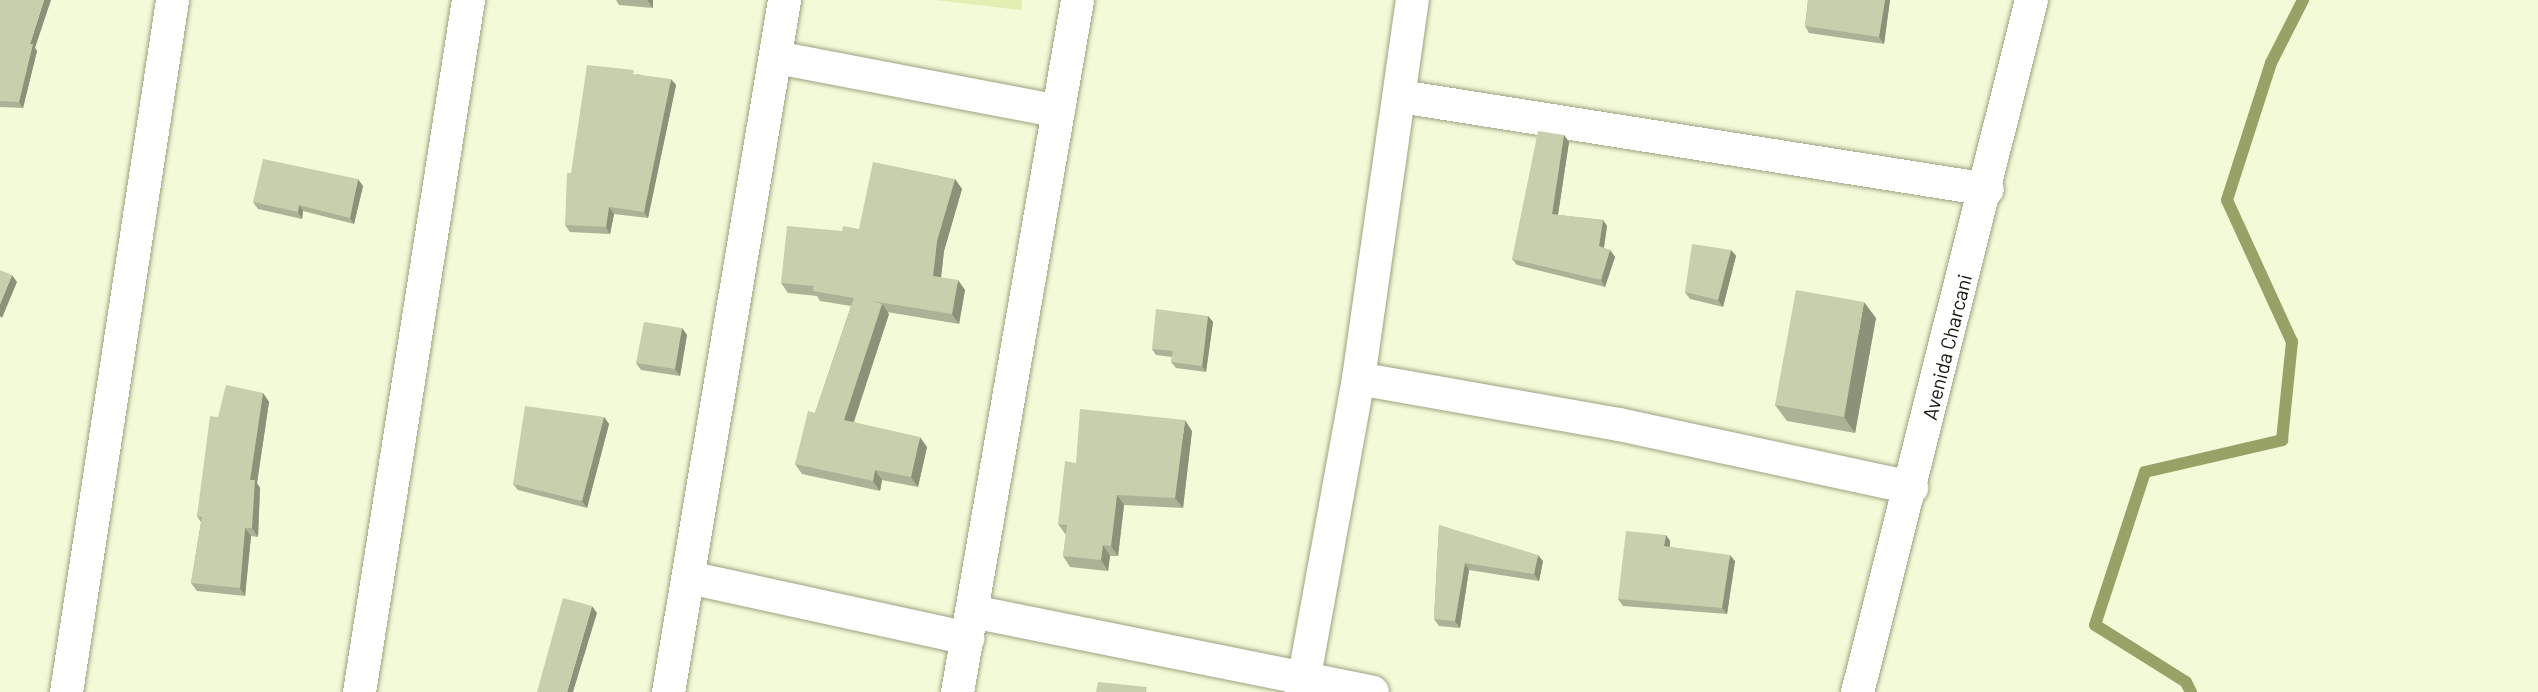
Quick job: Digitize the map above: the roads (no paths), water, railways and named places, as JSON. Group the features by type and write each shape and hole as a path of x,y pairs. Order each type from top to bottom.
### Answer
{"street":[{"path":"66,692 172,0"},
{"path":"359,692 468,0"},
{"path":"668,692 784,0"},
{"path":"957,692 1077,0"},
{"path":"1302,686 1358,378 1412,0"},
{"name":"Avenida Charcani","path":"1857,692 1987,189 2031,0"},
{"path":"776,57 1058,111"},
{"path":"1400,96 1987,189"},
{"path":"1358,378 1618,424 1911,487"},
{"path":"688,577 970,625 1302,686 1372,692"}],"waterway":[{"path":"2191,692 2186,682 2095,625 2145,472 2282,440 2292,342 2227,200 2271,63 2303,0"}]}
